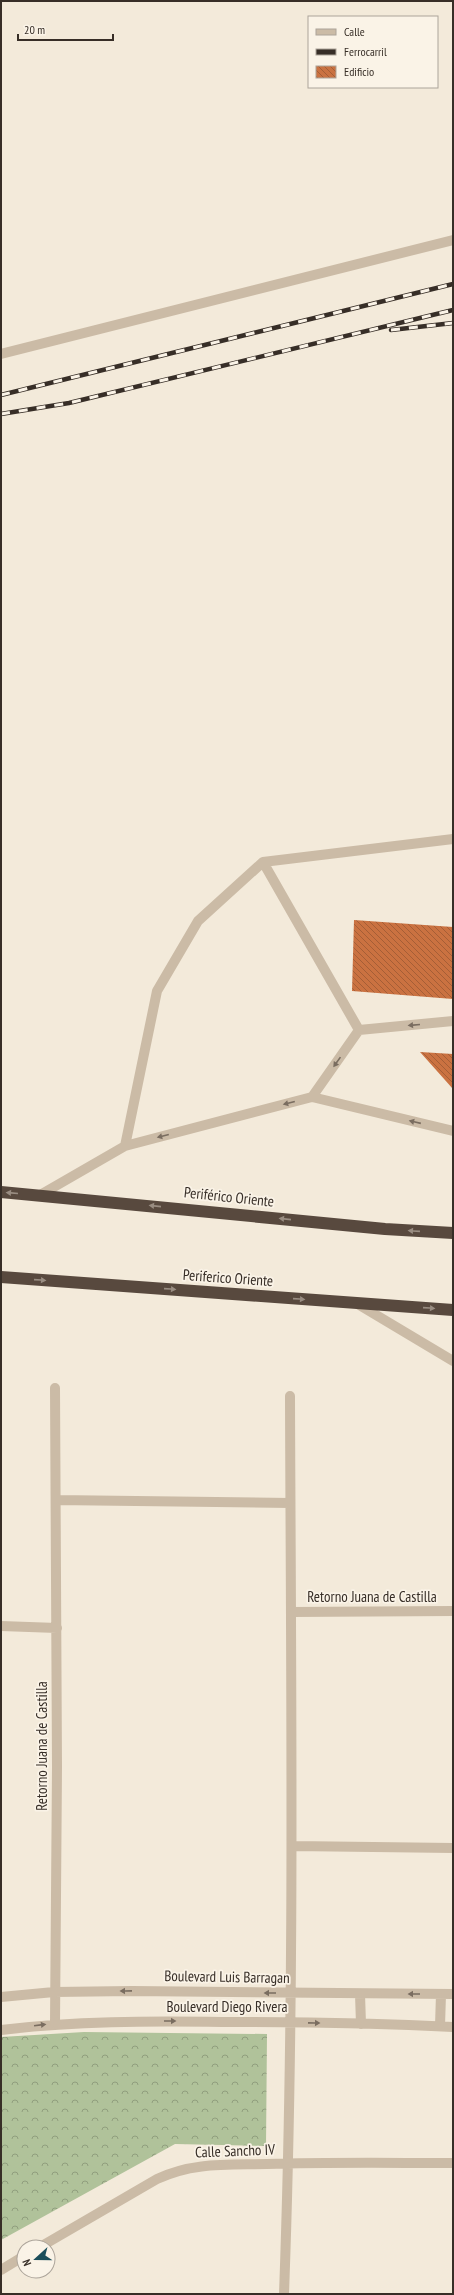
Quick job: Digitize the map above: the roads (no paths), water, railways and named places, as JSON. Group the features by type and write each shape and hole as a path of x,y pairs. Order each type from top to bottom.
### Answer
{"highway":[{"name":"Periférico Oriente","path":"1,1192 385,1229 453,1233"},
{"name":"Periferico Oriente","path":"1,1277 453,1310"}],"street":[{"path":"1,354 453,240"},
{"path":"125,1146 157,991 198,921 263,862 453,839"},
{"path":"263,862 359,1030"},
{"path":"359,1030 453,1022"},
{"path":"312,1097 359,1030"},
{"path":"40,1195 125,1146 312,1097 453,1131"},
{"path":"356,1303 453,1361"},
{"name":"Retorno Juana de Castilla","path":"55,2024 54,1992 57,1806 56,1388"},
{"name":"Retorno Juana de Castilla","path":"284,2294 289,2164 293,1846 290,1396"},
{"path":"56,1500 290,1502"},
{"name":"Retorno Juana de Castilla","path":"292,1612 453,1611"},
{"path":"1,1626 57,1628"},
{"path":"293,1846 453,1848"},
{"name":"Boulevard Luis Barragan","path":"1,1997 54,1992 132,1991 453,1994"},
{"path":"360,1994 361,2024"},
{"path":"440,2026 441,1994"},
{"name":"Boulevard Diego Rivera","path":"1,2030 55,2024 139,2021 291,2022 453,2027"},
{"name":"Calle Sancho IV","path":"54,2239 156,2179 176,2170 194,2166 453,2163"},
{"path":"1,2270 16,2261"}],"railway":[{"path":"1,395 453,284"},
{"path":"1,414 69,403 453,310"},
{"path":"391,330 453,323"}]}
